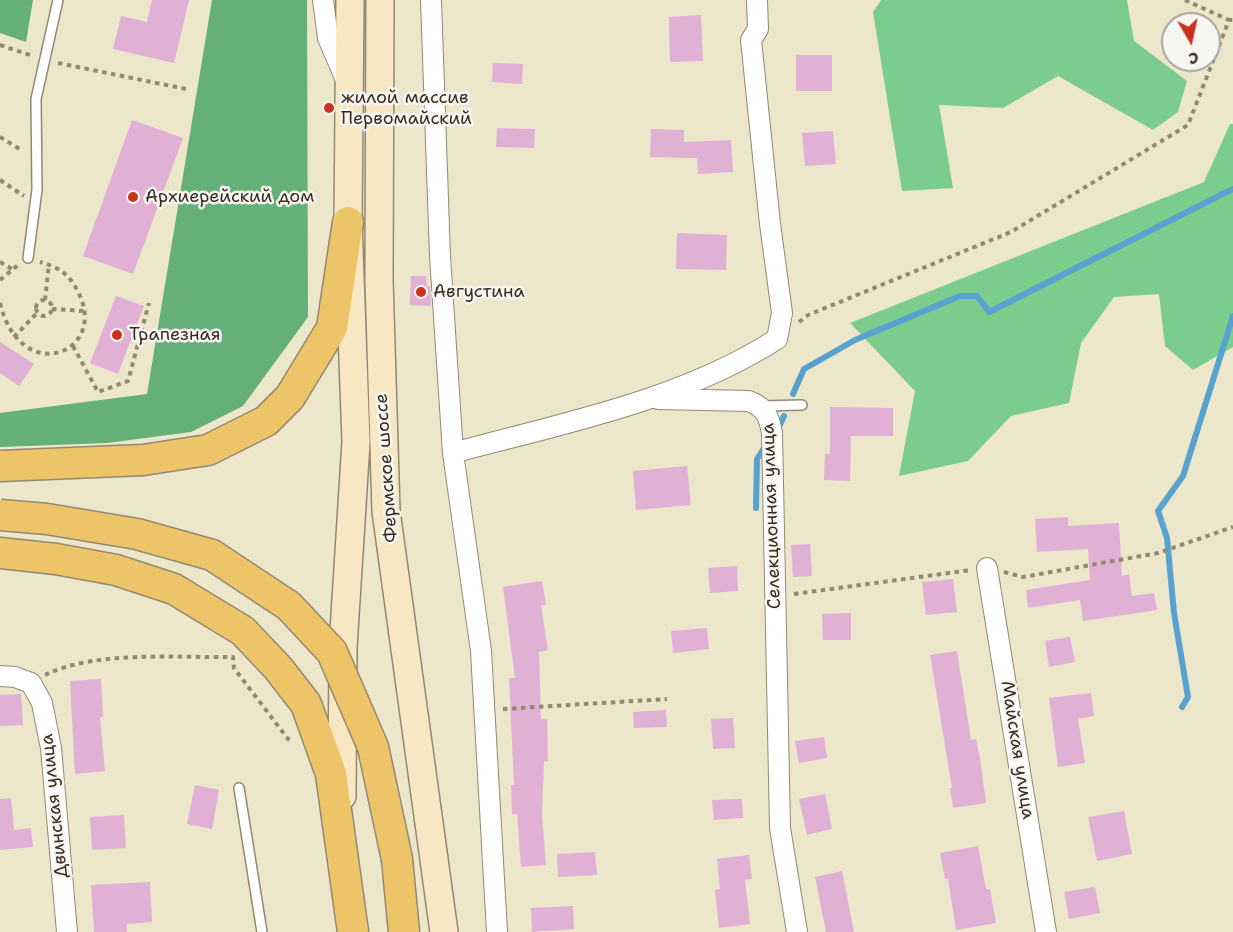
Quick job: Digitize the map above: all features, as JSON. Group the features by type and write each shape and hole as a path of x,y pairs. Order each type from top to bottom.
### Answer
{"main road":[{"name":"Фермское шоссе","path":"342,847 343,647 356,442 348,222 350,0"},
{"name":"Фермское шоссе","path":"380,0 379,280 386,511 444,932"},
{"path":"0,466 143,460 208,450 266,421 290,397 332,328 348,222"},
{"path":"0,514 47,519 137,534 212,555 289,606 332,652 373,747 398,859 404,932"},
{"path":"0,553 56,559 116,570 174,589 243,631 278,668 306,704 331,774 353,932"}],"street":[{"path":"324,0 328,38 350,89"},
{"path":"430,0 440,256 453,453 481,651 497,932"},
{"path":"453,453 652,399 756,352 777,339 782,313 770,224 751,40 758,29 757,0"},
{"name":"Селекционная улица","path":"652,399 749,401 762,406 769,417 772,433 780,828 797,932"},
{"name":"Майская улица","path":"987,568 1046,932"},
{"path":"0,676 15,677 31,682"},
{"name":"Двинская улица","path":"31,682 42,703 51,748 67,932"}],"lane":[{"path":"28,258 35,202 36,99 58,0"},
{"path":"762,406 802,405"},
{"path":"239,788 262,932"}],"path":[{"path":"777,339 808,315 1011,232 1188,125 1231,20 1185,0"},
{"path":"0,45 44,60 186,89"},
{"path":"0,137 36,159"},
{"path":"0,180 35,202"},
{"path":"0,280 28,258 49,264 70,276 83,301 85,310 82,333 73,346 51,355 35,353 14,337 4,318 0,303"},
{"path":"0,261 12,269"},
{"path":"49,264 45,300 52,309"},
{"path":"14,337 37,313 38,302 45,300"},
{"path":"73,346 98,392 128,381 149,303"},
{"path":"37,313 44,316 52,309 85,310"},
{"path":"775,597 987,568 1023,577 1158,553 1164,549 1233,527"},
{"path":"31,682 62,667 123,658 233,657 234,668 288,739 296,742"},
{"path":"484,710 667,699"}],"green space":[{"path":"0,0 33,0 26,42 0,33"},
{"path":"212,0 307,0 308,317 243,406 191,432 107,443 0,447 0,413 147,394"},
{"path":"881,0 1127,0 1134,41 1161,61 1161,72 1175,72 1187,81 1178,112 1153,130 1058,76 1003,108 939,105 953,188 902,191 873,12"},
{"path":"1230,124 1233,124 1233,347 1193,370 1165,346 1159,294 1114,297 1081,343 1069,403 1011,416 968,461 899,476 915,391 850,323 1204,182"}],"building":[{"path":"152,0 189,0 174,63 113,49 121,16 147,22"},
{"path":"701,15 703,61 670,62 669,17"},
{"path":"796,55 832,55 832,91 796,91"},
{"path":"493,63 523,64 522,84 492,82"},
{"name":"Архиерейский дом","path":"132,120 183,138 133,274 83,256"},
{"path":"497,128 535,129 534,148 496,147"},
{"path":"651,129 684,130 684,142 731,140 733,172 698,174 697,158 650,157"},
{"path":"833,131 836,164 805,166 802,133"},
{"path":"677,233 727,235 726,270 676,269"},
{"path":"411,276 426,276 427,286 430,286 431,306 410,305"},
{"name":"Трапезная","path":"116,296 144,306 118,374 90,363"},
{"path":"0,342 34,364 19,386 0,373"},
{"path":"830,407 893,408 893,436 851,436 850,481 824,480 825,454 830,454"},
{"path":"687,466 691,505 636,510 633,471"},
{"path":"1068,517 1068,526 1119,523 1122,576 1129,574 1132,596 1154,593 1157,610 1083,621 1080,600 1028,608 1026,590 1090,580 1088,549 1037,552 1035,519"},
{"path":"810,544 812,576 793,577 791,545"},
{"path":"737,566 738,591 710,593 708,568"},
{"path":"953,579 957,612 926,615 922,582"},
{"path":"542,581 546,605 541,605 548,650 539,652 541,719 547,719 548,761 544,761 542,814 546,865 521,867 517,814 512,814 511,785 514,785 509,678 515,678 503,587"},
{"path":"851,613 851,640 823,640 822,614"},
{"path":"707,628 709,649 673,653 671,631"},
{"path":"1070,637 1075,662 1049,667 1045,641"},
{"path":"957,651 971,740 976,739 986,803 953,808 950,788 952,788 930,655"},
{"path":"101,679 103,717 100,717 105,771 75,774 70,681"},
{"path":"1091,693 1094,716 1078,719 1085,763 1058,767 1049,698"},
{"path":"21,694 23,725 0,726 0,695"},
{"path":"666,710 667,727 634,728 633,712"},
{"path":"733,718 735,748 713,749 711,719"},
{"path":"824,737 827,758 799,763 795,741"},
{"path":"195,785 219,790 212,829 187,824"},
{"path":"825,794 832,829 807,835 799,799"},
{"path":"11,798 14,830 31,828 33,847 0,850 0,799"},
{"path":"742,799 743,818 714,820 712,800"},
{"path":"1124,811 1132,854 1097,861 1088,817"},
{"path":"124,815 126,848 92,850 90,817"},
{"path":"978,846 986,889 990,889 996,923 956,930 948,879 945,879 940,853"},
{"path":"595,852 597,875 558,877 557,854"},
{"path":"749,855 752,879 745,880 750,924 719,928 715,890 720,889 717,859"},
{"path":"842,871 854,932 826,932 815,877"},
{"path":"150,882 152,922 127,924 127,932 94,932 91,885"},
{"path":"1095,887 1100,913 1069,919 1064,892"},
{"path":"573,906 574,929 532,932 531,908"}],"waterway":[{"path":"793,394 804,369 855,340 960,296 977,296 989,312 1233,189"},
{"path":"1182,707 1188,697 1174,613 1167,538 1158,511 1183,476 1233,316"},
{"path":"778,429 784,416"},
{"path":"756,508 757,459 766,445"}],"place":[{"name":"жилой массив Первомайский","path":"329,108"},
{"name":"Архиерейский дом","path":"133,197"},
{"name":"Августина","path":"421,292"},
{"name":"Трапезная","path":"117,335"}]}
